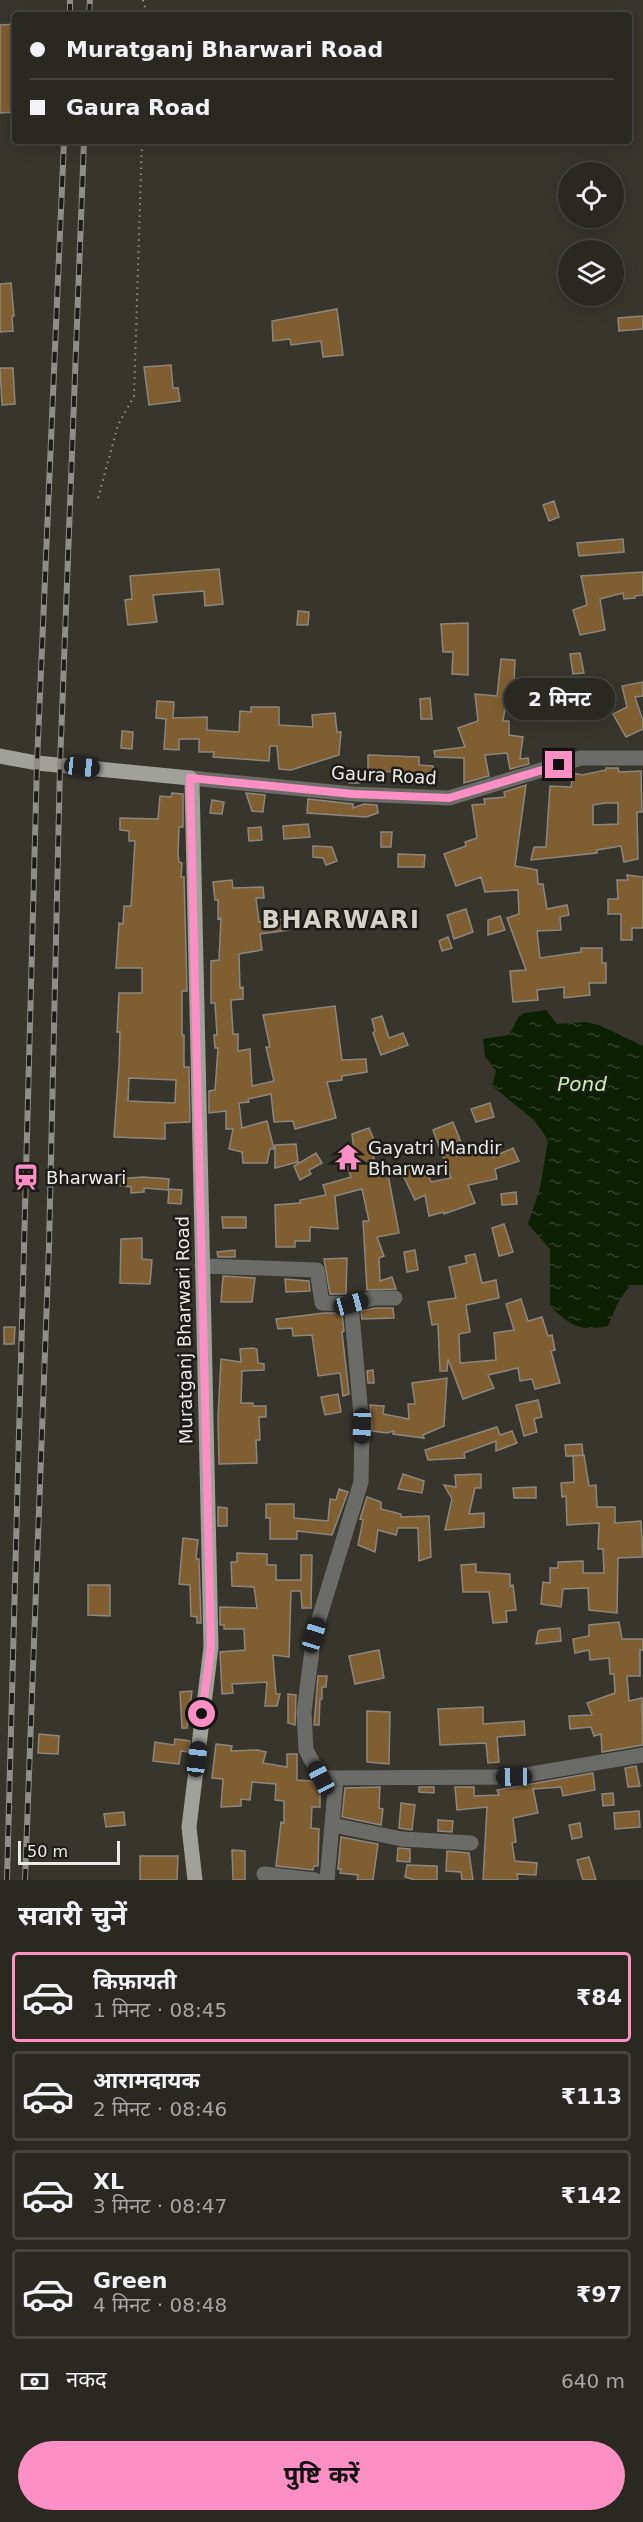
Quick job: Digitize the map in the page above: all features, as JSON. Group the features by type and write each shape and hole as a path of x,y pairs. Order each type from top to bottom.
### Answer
{"main road":[{"path":"0,756 37,763 190,778"},
{"name":"Muratganj Bharwari Road","path":"190,778 211,1647 189,1827 195,1880"}],"street":[{"name":"Gaura Road","path":"190,778 353,794 449,798 581,758 643,758"},
{"path":"202,1266 317,1270 322,1303 351,1304 374,1298 395,1298"},
{"path":"351,1304 362,1426 361,1482 314,1635 304,1712 306,1750 321,1778 336,1780 514,1777 643,1755"},
{"path":"327,1880 336,1780"},
{"path":"333,1825 402,1839 471,1843"},
{"path":"264,1874 315,1880"}],"path":[{"path":"98,498 118,425 134,396 142,144"}],"water":[{"name":"Pond","path":"546,1010 557,1024 585,1022 599,1025 643,1046 643,1285 631,1285 619,1300 608,1326 598,1328 582,1327 569,1322 550,1306 550,1249 528,1224 540,1188 548,1140 534,1120 492,1086 496,1071 485,1056 483,1039 509,1035 520,1014"}],"building":[{"path":"12,24 12,112 0,113 0,25"},
{"path":"11,283 13,331 0,332 0,284"},
{"path":"337,309 343,355 323,357 321,341 291,345 290,339 273,341 272,321"},
{"path":"643,316 643,329 619,331 618,318"},
{"path":"171,365 173,388 178,388 180,401 149,405 144,367"},
{"path":"0,368 13,368 15,404 2,405"},
{"path":"554,501 559,517 549,521 543,505"},
{"path":"623,539 624,552 579,556 577,543"},
{"path":"219,569 223,604 205,606 204,591 153,595 157,622 128,625 125,600 132,599 130,576"},
{"path":"643,572 643,595 624,599 623,593 600,599 605,630 580,635 573,610 587,605 581,576"},
{"path":"298,611 309,612 308,625 297,625"},
{"path":"468,623 468,675 452,674 453,652 443,652 441,624"},
{"path":"580,653 584,673 573,674 570,654"},
{"path":"501,659 515,660 514,683 548,686 547,699 507,697 503,721 509,721 509,735 523,737 520,759 528,758 529,764 510,769 507,753 485,755 489,776 464,783 464,758 435,757 434,751 465,747 458,728 478,721 475,694 497,696"},
{"path":"643,682 643,696 635,697 643,721 643,729 626,737 613,714 627,707 622,686"},
{"path":"430,698 432,719 421,719 420,699"},
{"path":"157,701 174,702 173,718 207,717 207,730 239,732 240,711 251,712 251,707 279,707 279,725 313,727 312,715 335,713 337,732 341,732 339,755 291,770 279,769 277,746 270,746 269,761 213,757 214,752 199,752 199,739 179,739 179,750 164,749 166,719 156,718"},
{"path":"122,731 133,732 132,749 121,748"},
{"path":"368,755 419,757 419,765 433,766 432,779 401,776 401,772 368,771"},
{"path":"606,768 618,768 619,772 641,771 642,812 637,812 638,859 624,862 621,846 597,850 597,853 531,860 534,847 546,847 550,786 571,787 573,773 582,775 606,770","holes":["618,803 618,824 593,825 593,805"]},
{"path":"349,771 360,771 359,783 349,783"},
{"path":"526,785 515,866 537,870 538,884 543,884 547,909 567,905 569,915 560,917 561,930 537,931 540,958 581,952 581,948 602,948 602,963 606,963 606,983 589,983 590,995 564,998 564,987 537,990 538,1000 513,1002 510,971 526,970 507,918 519,914 518,890 485,892 481,877 456,886 444,854 466,846 465,842 477,838 472,805 485,804 484,799 505,797 504,792"},
{"path":"172,793 183,794 183,827 179,827 178,854 179,862 182,863 181,877 184,877 187,991 182,991 182,1035 184,1035 184,1067 189,1067 190,1122 165,1123 165,1139 114,1137 119,1065 120,1032 117,1032 119,993 142,993 142,968 116,968 119,923 123,924 124,906 131,906 135,841 129,841 129,831 120,830 120,818 158,819 160,796 171,797","holes":["129,1078 176,1080 175,1103 128,1101"]},
{"path":"246,793 265,795 263,812 252,811"},
{"path":"308,799 353,804 353,808 364,804 377,805 378,813 366,817 307,813"},
{"path":"212,800 224,802 222,814 210,813"},
{"path":"308,824 310,837 284,839 283,826"},
{"path":"261,827 262,840 249,841 248,828"},
{"path":"381,832 392,832 391,847 381,847"},
{"path":"313,846 332,847 337,861 326,865 323,858 313,857"},
{"path":"398,854 425,855 424,867 398,867"},
{"path":"627,875 643,877 643,928 632,928 632,940 621,940 621,914 608,914 608,899 618,899 617,880 628,880"},
{"path":"232,880 233,888 263,887 264,898 256,898 259,922 288,919 289,930 260,934 262,950 239,954 240,988 243,987 243,999 231,1000 233,1034 238,1034 238,1051 250,1049 252,1086 274,1081 266,1047 270,1047 263,1015 335,1006 342,1060 366,1059 367,1072 342,1076 342,1080 327,1082 336,1118 295,1129 293,1121 274,1122 271,1094 239,1103 242,1128 267,1121 274,1149 270,1149 267,1163 243,1163 242,1152 229,1149 233,1129 226,1129 226,1111 209,1113 209,1091 215,1090 218,1048 215,1048 214,1035 217,1035 215,1003 211,1003 211,961 219,960 221,918 218,919 218,900 215,900 213,882"},
{"path":"466,909 473,932 454,939 447,915"},
{"path":"500,916 505,930 488,935 488,920"},
{"path":"448,937 452,948 442,951 439,941"},
{"path":"382,1016 389,1038 403,1033 408,1045 381,1055 373,1033 375,1031 372,1019"},
{"path":"490,1103 494,1117 476,1122 471,1109"},
{"path":"453,1122 466,1155 489,1147 493,1157 513,1148 519,1161 495,1169 497,1179 468,1185 475,1203 444,1214 444,1212 429,1216 425,1195 415,1200 401,1171 424,1163 431,1182 451,1178 433,1130"},
{"path":"369,1128 374,1140 369,1142 377,1168 381,1175 388,1174 399,1233 377,1237 384,1256 379,1258 380,1281 392,1277 396,1289 367,1290 363,1221 369,1221 362,1189 335,1196 338,1229 310,1227 310,1241 295,1241 295,1247 276,1247 275,1205 300,1203 300,1200 326,1195 323,1185 351,1177 343,1154 354,1150 352,1134"},
{"path":"296,1144 298,1162 275,1168 275,1145"},
{"path":"316,1153 322,1163 309,1170 311,1174 300,1180 294,1166"},
{"path":"143,1177 169,1179 168,1190 144,1188 144,1192 131,1193 131,1187 117,1185 117,1179"},
{"path":"169,1189 182,1190 181,1204 168,1203"},
{"path":"516,1192 517,1204 502,1205 501,1194"},
{"path":"222,1217 246,1217 246,1228 223,1228"},
{"path":"504,1224 513,1252 499,1256 492,1228"},
{"path":"142,1238 142,1259 152,1260 150,1284 120,1283 121,1239"},
{"path":"235,1250 235,1257 218,1257 217,1252"},
{"path":"415,1250 418,1270 407,1272 404,1252"},
{"path":"475,1254 482,1283 496,1280 499,1298 466,1305 470,1332 459,1334 460,1363 496,1360 494,1333 514,1330 506,1304 521,1299 528,1321 542,1317 548,1336 552,1335 555,1350 551,1351 560,1383 535,1389 532,1379 520,1381 518,1368 488,1375 494,1388 463,1399 448,1359 447,1371 440,1371 438,1324 432,1325 428,1302 456,1298 449,1267 467,1263 465,1256"},
{"path":"347,1258 346,1294 330,1294 324,1259"},
{"path":"223,1276 255,1278 252,1302 221,1302"},
{"path":"285,1279 309,1281 310,1291 286,1292"},
{"path":"393,1308 394,1318 362,1319 361,1311"},
{"path":"342,1313 349,1394 343,1396 340,1373 318,1376 312,1335 293,1336 292,1328 278,1329 276,1319"},
{"path":"4,1327 15,1327 14,1344 4,1344"},
{"path":"240,1349 257,1349 258,1363 264,1364 264,1370 242,1371 241,1403 266,1406 266,1417 259,1417 260,1440 256,1440 257,1463 219,1464 218,1417 221,1359 241,1362"},
{"path":"373,1370 374,1383 368,1383 367,1371"},
{"path":"447,1378 444,1426 423,1435 424,1438 393,1434 394,1431 387,1433 372,1431 370,1405 384,1406 383,1414 409,1419 408,1404 415,1404 412,1383"},
{"path":"338,1394 341,1412 325,1415 321,1397"},
{"path":"538,1400 542,1417 534,1419 537,1432 524,1436 516,1405"},
{"path":"497,1427 500,1435 512,1431 517,1443 496,1451 496,1441 464,1453 465,1458 428,1460 425,1450"},
{"path":"582,1444 583,1455 566,1456 565,1445"},
{"path":"584,1455 589,1486 596,1485 597,1507 615,1507 615,1523 641,1521 643,1557 618,1558 617,1613 589,1610 588,1588 563,1589 561,1607 541,1604 543,1582 550,1583 550,1568 558,1568 558,1562 583,1561 583,1573 604,1573 603,1549 598,1549 599,1523 567,1525 566,1496 562,1497 561,1483 574,1482 573,1456"},
{"path":"403,1474 424,1481 422,1493 398,1489"},
{"path":"481,1474 481,1488 475,1488 469,1514 484,1513 484,1527 445,1530 452,1499 444,1485 456,1487 455,1475"},
{"path":"536,1487 536,1498 514,1498 513,1488"},
{"path":"339,1489 348,1492 332,1535 297,1531 297,1539 270,1539 270,1518 266,1518 266,1504 294,1504 294,1518 328,1521 330,1499 336,1500"},
{"path":"367,1497 381,1502 381,1509 401,1514 401,1517 429,1516 431,1557 419,1561 418,1528 398,1528 396,1535 378,1530 375,1552 358,1545 363,1520 360,1519"},
{"path":"218,1507 227,1508 227,1526 218,1526"},
{"path":"183,1538 198,1540 196,1559 199,1559 201,1623 197,1623 197,1617 191,1616 190,1585 179,1584"},
{"path":"237,1553 267,1554 267,1565 276,1565 276,1580 301,1580 301,1555 312,1555 311,1608 302,1608 301,1591 291,1591 289,1657 273,1655 276,1694 280,1694 277,1706 265,1706 267,1682 232,1684 233,1693 222,1694 220,1652 245,1650 244,1629 224,1629 224,1625 220,1625 220,1607 257,1608 254,1587 232,1586 231,1562 237,1562"},
{"path":"476,1564 476,1572 510,1574 510,1586 513,1585 516,1610 506,1611 507,1622 493,1623 489,1592 463,1592 461,1565"},
{"path":"88,1585 110,1585 110,1616 88,1615"},
{"path":"619,1622 622,1639 643,1639 643,1650 640,1650 640,1676 627,1676 629,1701 642,1698 643,1745 602,1752 601,1734 594,1736 591,1727 570,1729 569,1716 592,1715 587,1703 615,1693 614,1674 610,1674 609,1658 590,1660 589,1650 575,1653 573,1639 589,1636 589,1625"},
{"path":"560,1628 561,1641 536,1644 540,1630"},
{"path":"379,1650 384,1678 355,1684 349,1656"},
{"path":"318,1676 327,1676 326,1687 322,1687 322,1699 320,1699 319,1725 314,1725"},
{"path":"192,1691 187,1728 182,1728 180,1692"},
{"path":"288,1694 296,1695 295,1725 288,1723"},
{"path":"483,1707 483,1724 524,1721 525,1735 497,1737 499,1762 488,1763 486,1743 440,1745 438,1709"},
{"path":"367,1711 390,1712 389,1764 367,1762"},
{"path":"39,1734 59,1736 58,1754 38,1753"},
{"path":"175,1739 190,1741 188,1752 181,1751 179,1764 153,1761 155,1742 174,1745"},
{"path":"216,1744 232,1746 231,1751 266,1752 263,1763 287,1767 287,1754 297,1754 297,1780 311,1781 320,1788 320,1807 312,1807 311,1828 319,1829 318,1866 314,1866 313,1870 276,1866 281,1822 284,1823 284,1801 275,1800 276,1784 252,1782 250,1800 241,1799 241,1806 221,1807 223,1779 212,1778"},
{"path":"636,1766 640,1786 628,1787 625,1768"},
{"path":"593,1773 595,1790 563,1796 561,1787 533,1789 538,1813 513,1818 516,1842 512,1843 515,1861 537,1863 536,1875 517,1874 518,1880 483,1880 487,1807 457,1810 455,1787 474,1787 474,1796 499,1795 497,1790"},
{"path":"380,1787 379,1808 383,1809 381,1825 342,1817 345,1788"},
{"path":"419,1787 434,1787 434,1793 419,1792"},
{"path":"613,1793 614,1805 603,1806 602,1794"},
{"path":"401,1803 415,1805 412,1830 399,1828"},
{"path":"639,1811 640,1827 615,1829 614,1813"},
{"path":"124,1812 125,1825 106,1827 104,1814"},
{"path":"438,1820 453,1821 452,1832 438,1831"},
{"path":"580,1823 582,1837 572,1839 569,1825"},
{"path":"341,1837 378,1844 373,1880 357,1880 358,1875 340,1873 341,1869 338,1869"},
{"path":"398,1848 410,1849 410,1862 397,1861"},
{"path":"232,1850 245,1851 245,1880 233,1880"},
{"path":"447,1851 469,1853 473,1880 462,1880 461,1872 446,1871"},
{"path":"140,1856 178,1856 177,1880 140,1880"},
{"path":"589,1857 596,1880 583,1880 577,1860"},
{"path":"407,1865 437,1866 437,1880 415,1880 405,1877"}],"railway":[{"path":"70,0 70,12"},
{"path":"89,12 90,0"},
{"path":"7,1880 37,763 64,144"},
{"path":"25,1880 49,1246 60,765 84,144"}],"place":[{"name":"Gayatri Mandir Bharwari","path":"348,1157"},
{"name":"Bharwari","path":"26,1177"}],"district":[{"name":"BHARWARI","path":"341,920"}],"route":[{"path":"202,1714 211,1647 192,782 190,778 353,794 449,798 559,765"}]}
